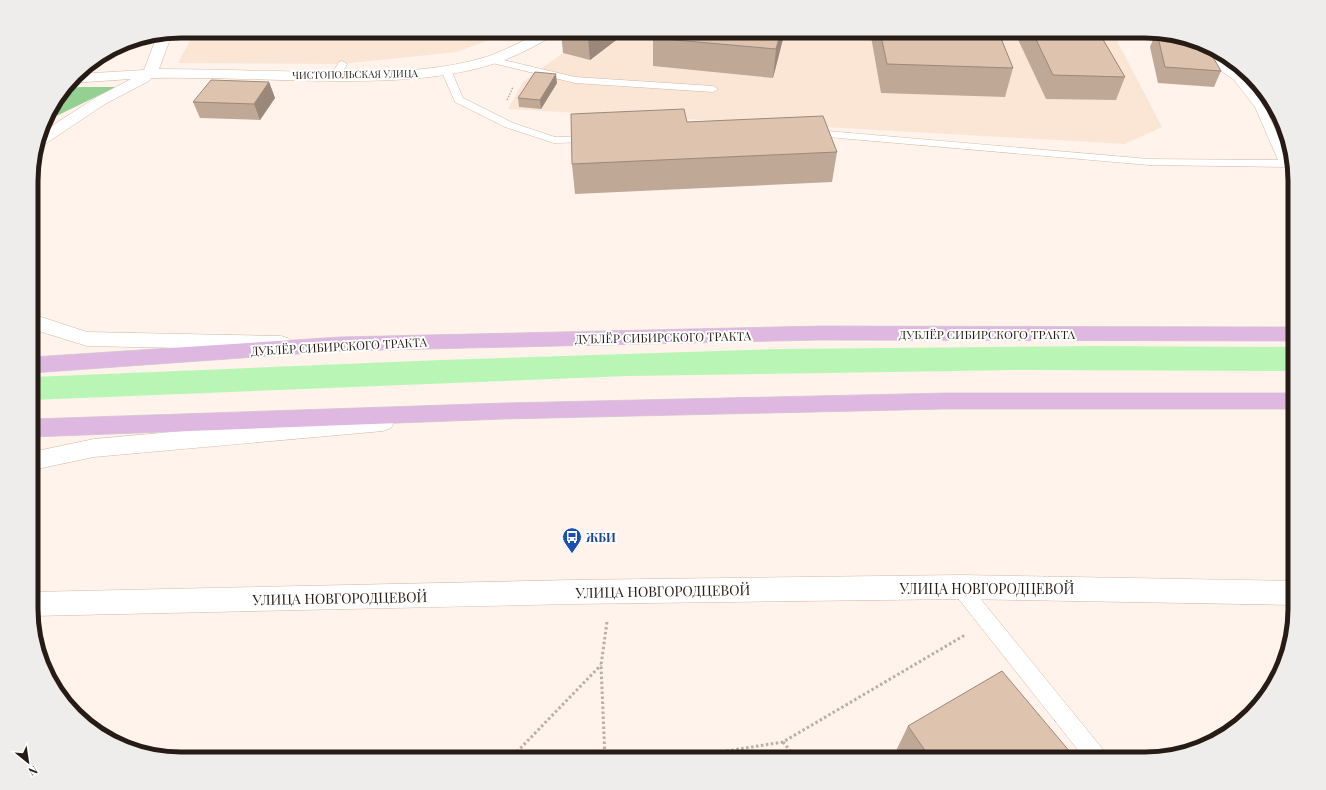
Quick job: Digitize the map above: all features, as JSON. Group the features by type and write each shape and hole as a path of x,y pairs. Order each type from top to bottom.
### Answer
{"main road":[{"name":"ДУБЛЁР СИБИРСКОГО ТРАКТА","path":"38,365 340,344 820,333 1288,334"},
{"path":"38,428 504,411 946,401 1288,401"}],"street":[{"name":"ЧИСТОПОЛЬСКАЯ УЛИЦА","path":"81,79 150,74 339,70 400,75 446,70 491,60 527,45 539,38"},
{"path":"46,136 100,101 150,74 163,39"},
{"path":"38,324 87,339 340,344"},
{"path":"38,460 94,448 504,411"},
{"name":"УЛИЦА НОВГОРОДЦЕВОЙ","path":"38,607 587,592 960,587 1288,593"}],"lane":[{"path":"1211,54 1217,64 1238,78 1260,107 1286,157"},
{"path":"491,60 575,80 713,89"},
{"path":"446,70 459,100 510,126 554,140 601,139"},
{"path":"796,134 834,134 1149,162 1287,163"},
{"path":"960,587 1092,752"}],"path":[{"path":"499,120 521,68"},
{"path":"605,752 601,665 608,614"},
{"path":"721,752 783,742 988,621"},
{"path":"517,752 601,665"},
{"path":"783,742 791,752"}],"shaded area":[{"path":"191,38 494,38 457,52 342,64 178,63"},
{"path":"583,38 1116,38 1162,127 1125,144 508,109 523,82"}],"green space":[{"path":"116,87 53,118 62,101 73,88"},
{"path":"1096,346 1288,347 1288,371 1023,370 628,376 38,400 38,377 441,360 778,349"}],"building":[{"path":"653,38 779,38 776,49"},
{"path":"881,38 1001,38 1013,68 887,64"},
{"path":"1035,38 1102,38 1125,77 1053,75"},
{"path":"1158,38 1182,43 1212,55 1221,71 1165,67"},
{"path":"535,72 556,74 540,100 518,98"},
{"path":"211,80 269,82 254,104 193,102"},
{"path":"684,109 687,122 823,116 837,152 572,164 571,114"},
{"path":"1002,671 1070,752 926,752 908,726"}],"place":[{"name":"ЖБИ","path":"572,554"}]}
